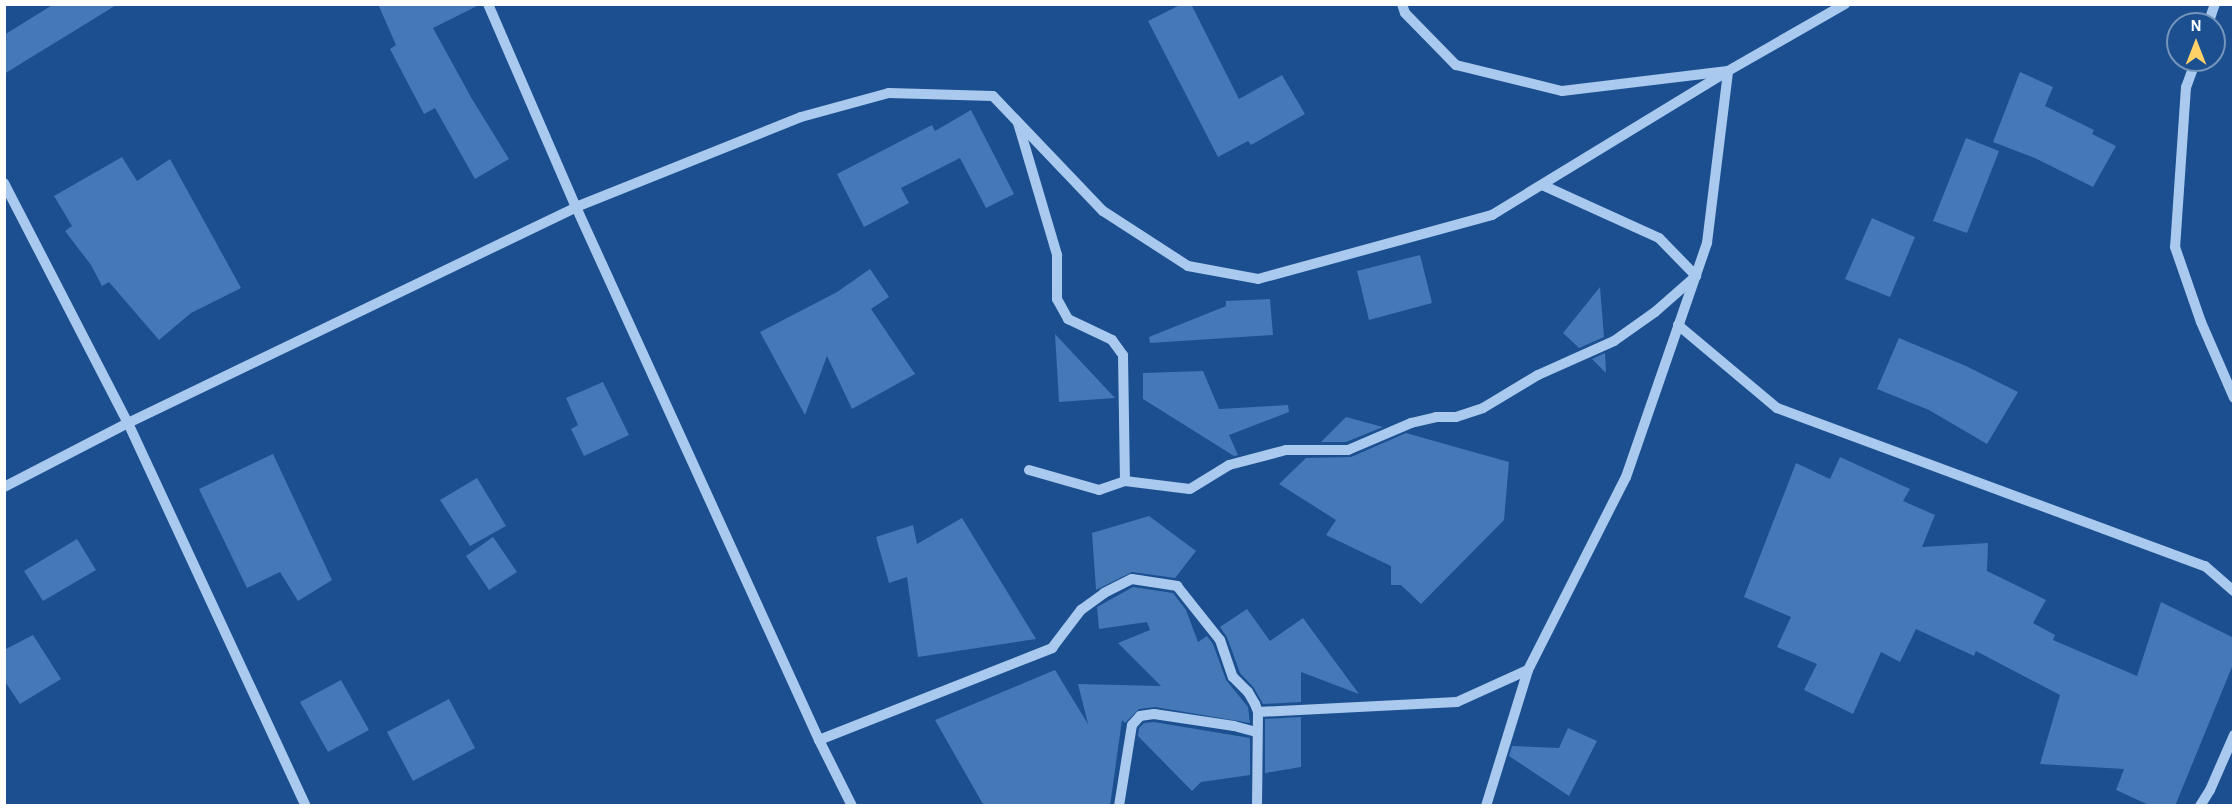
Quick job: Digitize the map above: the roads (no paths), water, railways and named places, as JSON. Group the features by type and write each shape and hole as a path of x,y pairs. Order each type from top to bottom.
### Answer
{"street":[{"path":"488,4 576,207 819,740 852,806"},
{"path":"1402,4 1405,13 1456,66 1562,91 1728,71"},
{"path":"4,487 128,423 576,207 801,117 889,93 993,96 1103,211 1188,266 1258,279 1492,215 1728,71 1845,4"},
{"path":"1486,806 1528,670 1626,477 1707,243 1728,71"},
{"path":"2192,72 2186,87 2175,248 2201,322 2234,398"},
{"path":"1017,122 1057,255 1057,299 1068,320 1112,340 1123,356 1125,482"},
{"path":"4,183 128,423 306,806"},
{"path":"1542,185 1659,238 1696,276"},
{"path":"1029,470 1099,490 1125,482 1190,489 1229,465 1286,450 1348,450 1411,423 1436,417 1456,417 1483,408 1538,375 1614,342 1655,312 1696,276"},
{"path":"1678,326 1777,408 2205,566 2234,591"},
{"path":"819,740 1053,648 1081,610 1132,579 1177,586 1220,640 1233,677 1248,692 1258,712 1257,804"},
{"path":"1258,712 1457,702 1528,670"},
{"path":"1119,806 1132,725 1140,716 1154,714 1234,726 1257,732"},
{"path":"2200,806 2234,735"}]}
